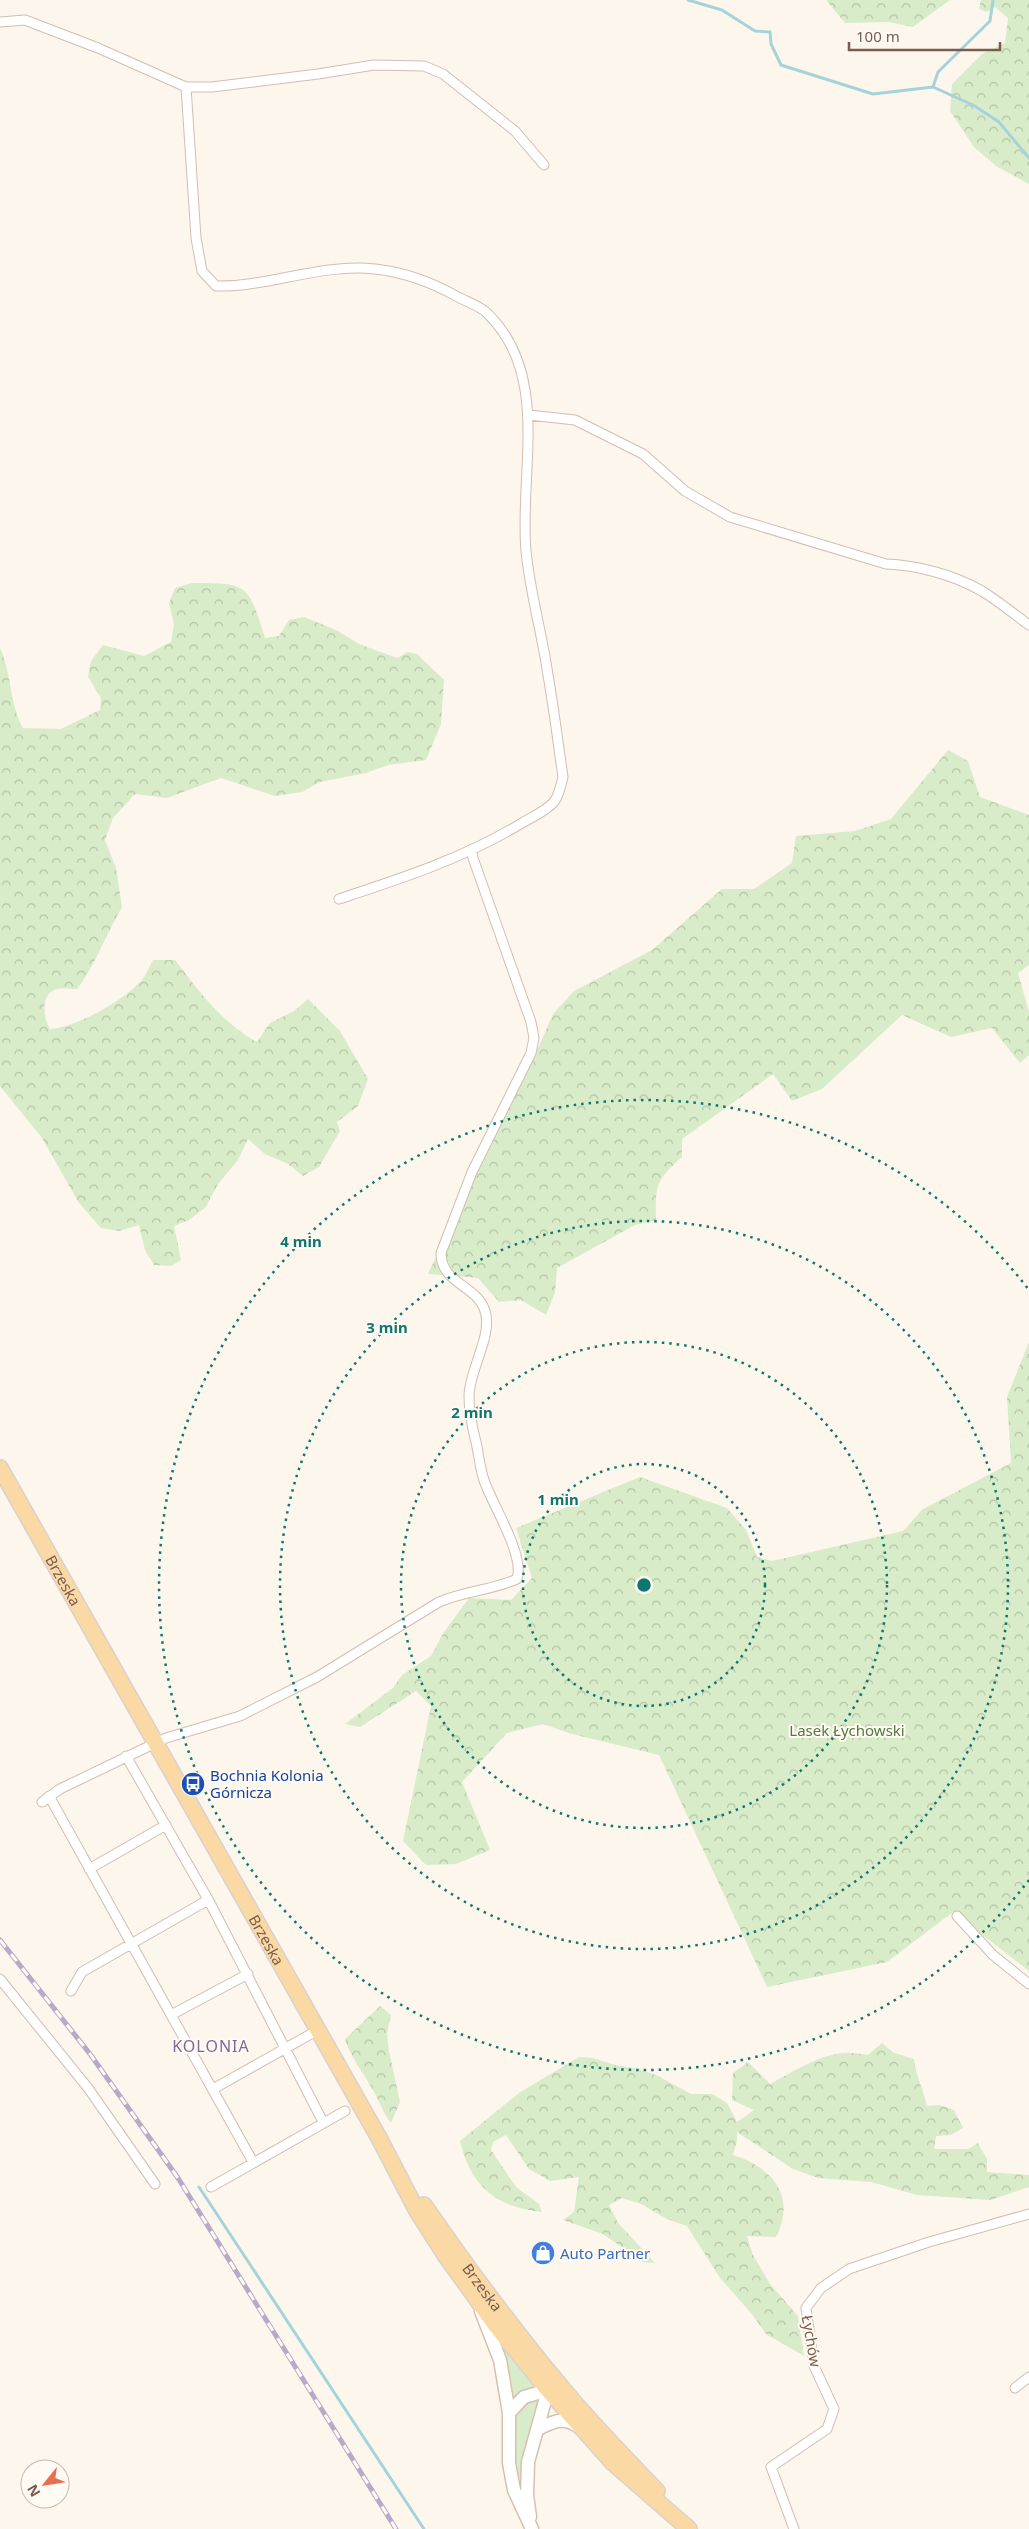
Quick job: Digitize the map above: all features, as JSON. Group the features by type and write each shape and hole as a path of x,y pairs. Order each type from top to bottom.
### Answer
{"main road":[{"name":"Brzeska","path":"0,1468 379,2138 417,2211 474,2297 548,2390"},
{"name":"Brzeska","path":"379,2138 464,2261 540,2361 548,2390 528,2462 527,2495 532,2528"},
{"name":"Brzeska","path":"474,2297 500,2360 509,2412 509,2463 514,2490 532,2528"},
{"path":"540,2361 579,2407 690,2529"},
{"path":"509,2412 524,2397 548,2390 579,2407"},
{"path":"548,2390 583,2430 635,2483 690,2529"},
{"path":"538,2429 555,2420 567,2420 583,2430"}],"street":[{"path":"0,22 25,20 98,48 186,87 212,87 374,65 424,66 443,74 515,131 544,165"},
{"path":"186,87 196,238 202,271 216,286 238,286 323,270 375,269 434,284 487,312 514,346 525,388 529,414 525,495 526,550 532,594 548,674 563,777 560,790 548,808 505,833 423,872 339,899"},
{"path":"529,414 575,420 643,454 685,491 730,517 886,564 908,565 966,583 983,592 1029,625"},
{"path":"253,2162 89,1869 46,1799 60,1789 156,1743 240,1716 317,1677 439,1602 458,1594 509,1583 517,1579 520,1572 510,1538 484,1481 472,1424 469,1396 488,1326 486,1311 481,1302 450,1277 441,1261 441,1253 472,1172 516,1087 531,1053 534,1038 531,1022 473,858 472,849"},
{"path":"126,1756 248,1974 323,2122"},
{"path":"89,1869 166,1825"},
{"path":"71,1991 82,1972 208,1900"},
{"path":"957,1916 993,1955 1029,1984"},
{"path":"171,2015 248,1974"},
{"path":"0,1979 88,2088 155,2184"},
{"path":"213,2089 318,2030"},
{"path":"211,2187 345,2110"},
{"name":"Łychów","path":"794,2529 771,2467 827,2429 834,2409 814,2366 806,2308 821,2288 849,2269 929,2242 1029,2214"},
{"path":"1014,2388 1029,2377"}],"green space":[{"path":"826,0 950,0 913,27 888,22 845,23"},
{"path":"981,0 1029,0 1029,184 996,166 974,147 950,111 952,84 982,54 1005,43 1008,18 995,7 987,12 979,9"},
{"path":"192,583 225,584 244,590 254,607 265,638 279,636 289,620 304,617 336,630 359,644 397,658 408,652 417,654 444,680 441,724 426,760 388,765 366,773 320,782 302,792 275,796 221,778 167,798 135,794 113,818 105,840 116,868 122,907 90,969 77,989 57,989 48,995 44,1006 50,1029 74,1023 114,1003 144,977 153,960 175,960 202,995 222,1016 257,1042 270,1023 294,1011 308,999 340,1031 368,1079 358,1106 337,1122 340,1131 319,1167 303,1176 288,1164 265,1154 248,1139 238,1160 218,1184 206,1207 189,1220 174,1226 181,1260 171,1266 154,1265 145,1250 139,1225 119,1231 101,1228 79,1203 42,1138 0,1086 0,648 7,668 15,709 23,728 61,729 100,710 101,698 88,677 91,661 103,645 144,656 171,642 174,624 169,603 175,588"},
{"path":"948,750 968,761 980,797 1029,815 1029,965 1018,973 1029,1012 1029,1055 1020,1063 992,1028 951,1037 902,1015 822,1089 792,1101 773,1074 682,1139 682,1157 667,1172 659,1184 656,1199 656,1220 635,1225 557,1268 555,1293 546,1315 521,1300 499,1302 478,1278 428,1274 504,1110 540,1044 553,1014 574,991 652,950 722,889 754,889 792,863 796,836 855,831 891,819"},
{"name":"Lasek Łychowski","path":"1029,1342 1029,1971 953,1912 887,1962 767,1987 659,1755 572,1734 543,1724 507,1733 462,1782 490,1850 456,1864 426,1865 403,1841 431,1706 416,1691 360,1727 345,1724 393,1688 402,1675 431,1656 444,1632 469,1598 511,1600 532,1578 516,1528 640,1477 727,1508 746,1530 757,1557 772,1561 903,1531 923,1509 1011,1463 1007,1397"},
{"path":"380,2006 391,2015 387,2033 400,2102 391,2123 354,2059 345,2039"},
{"path":"882,2043 894,2053 914,2059 927,2106 940,2105 954,2110 963,2128 951,2135 936,2136 934,2149 968,2149 978,2143 987,2159 987,2172 1029,2175 1029,2187 990,2200 917,2195 871,2182 818,2178 793,2169 737,2132 737,2141 733,2155 747,2160 769,2175 777,2185 782,2196 784,2209 782,2222 776,2237 747,2236 753,2255 770,2284 798,2316 804,2356 766,2334 751,2313 720,2278 687,2226 667,2219 641,2204 622,2198 609,2205 618,2223 655,2263 643,2262 603,2234 563,2220 574,2212 579,2177 550,2181 529,2169 506,2135 493,2142 491,2150 516,2187 539,2204 542,2212 511,2205 488,2192 479,2182 471,2171 460,2141 519,2093 579,2057 593,2058 615,2065 639,2069 656,2075 691,2094 712,2094 727,2103 737,2122 754,2110 732,2100 733,2073 748,2062 770,2084 822,2058 844,2053 868,2055"},
{"path":"501,2342 537,2386 512,2401 508,2368"},
{"path":"541,2395 523,2456 520,2492 513,2450 513,2426 518,2410 522,2405"}],"waterway":[{"path":"688,0 722,10 755,31 770,32 771,44 781,65 873,94 933,87 973,105 999,122 1029,158"},
{"path":"933,87 938,72 990,21 993,0"},
{"path":"199,2187 424,2529"}],"railway":[{"path":"0,1940 90,2054 178,2178 396,2529"}],"place":[{"name":"Bochnia Kolonia Górnicza","path":"193,1784"},
{"name":"Auto Partner","path":"543,2253"}],"district":[{"name":"KOLONIA","path":"211,2046"}]}
